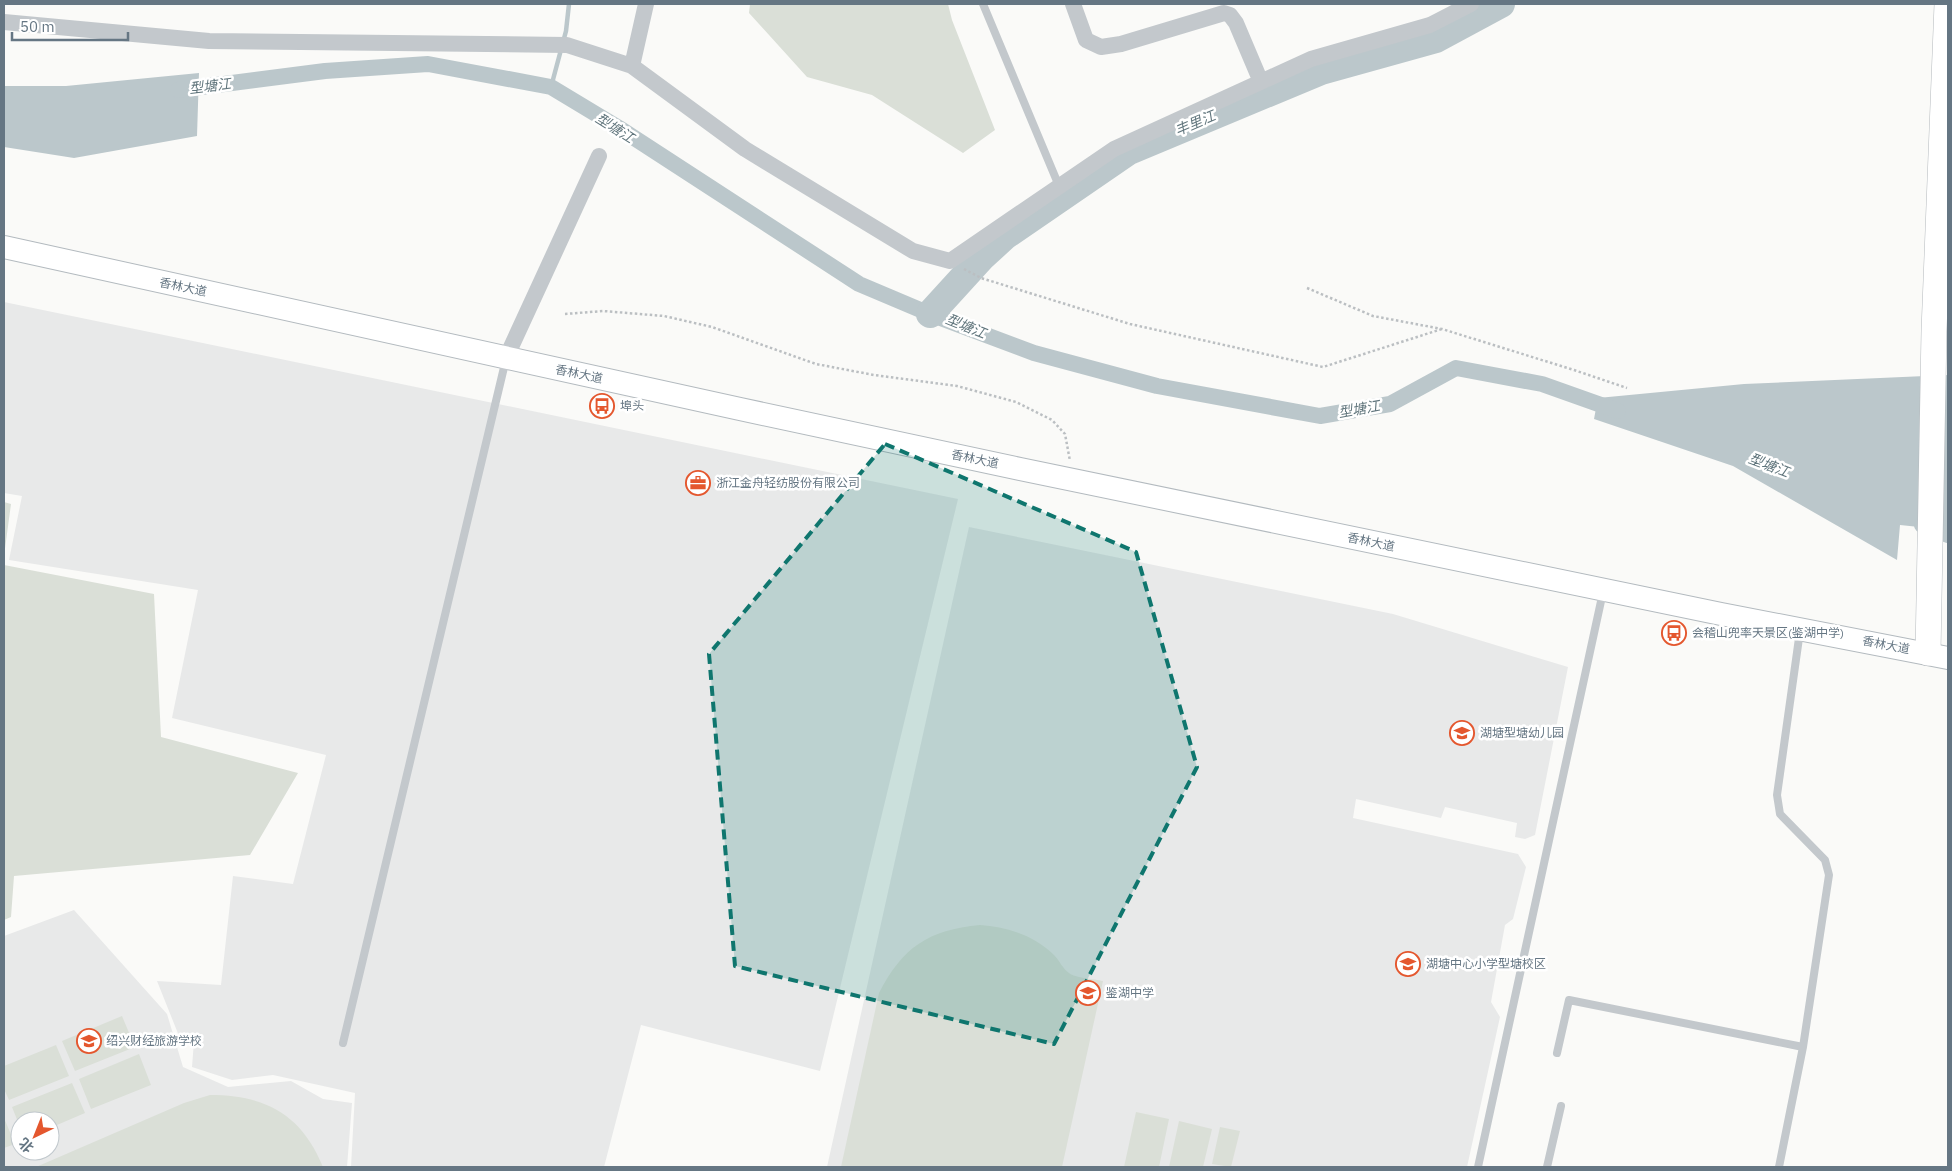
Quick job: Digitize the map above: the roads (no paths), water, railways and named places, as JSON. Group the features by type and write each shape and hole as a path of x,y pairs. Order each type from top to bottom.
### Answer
{"main road":[{"path":"1938,656 1930,545 1934,331 1947,4"},
{"name":"香林大道","path":"4,247 506,358 1074,480 1603,590 1938,656"}],"street":[{"path":"632,66 646,4"},
{"path":"1073,4 1086,40 1101,46 1121,44 1224,13 1230,15 1236,23 1261,82"},
{"path":"4,22 209,41 563,45 632,66 745,149 913,251 950,261 1114,149 1311,59 1430,25 1471,4"},
{"path":"506,358 599,156"}],"lane":[{"path":"983,4 1060,186"},
{"path":"343,1043 506,358"},
{"path":"1478,1167 1603,590"},
{"path":"1779,1167 1803,1047 1829,875 1825,860 1780,814 1777,795 1800,629"},
{"path":"1558,1053 1569,1000 1803,1047"},
{"path":"1547,1167 1561,1106"}],"water":[{"path":"199,73 197,136 74,158 4,147 4,86 66,86"},
{"path":"1948,375 1948,530 1900,525 1897,560 1733,466 1594,419 1598,398 1744,384"}],"waterway":[{"path":"551,87 566,31 569,4"},
{"name":"丰里江","path":"930,314 981,258 1005,236 1129,151 1321,71 1436,39 1501,4"},
{"name":"型塘江","path":"178,90 325,71 428,64 551,87 619,128 859,284 930,314 1034,353 1157,386 1320,416 1390,404 1456,368 1542,384 1618,411"},
{"name":"型塘江","path":"1922,525 1948,535"}],"place":[{"name":"埠头","path":"602,406"},
{"name":"浙江金舟轻纺股份有限公司","path":"698,483"},
{"name":"会稽山兜率天景区(鉴湖中学)","path":"1674,633"},
{"name":"湖塘型塘幼儿园","path":"1462,733"},
{"name":"湖塘中心小学型塘校区","path":"1408,964"},
{"name":"鉴湖中学","path":"1088,993"},
{"name":"绍兴财经旅游学校","path":"89,1041"}]}
